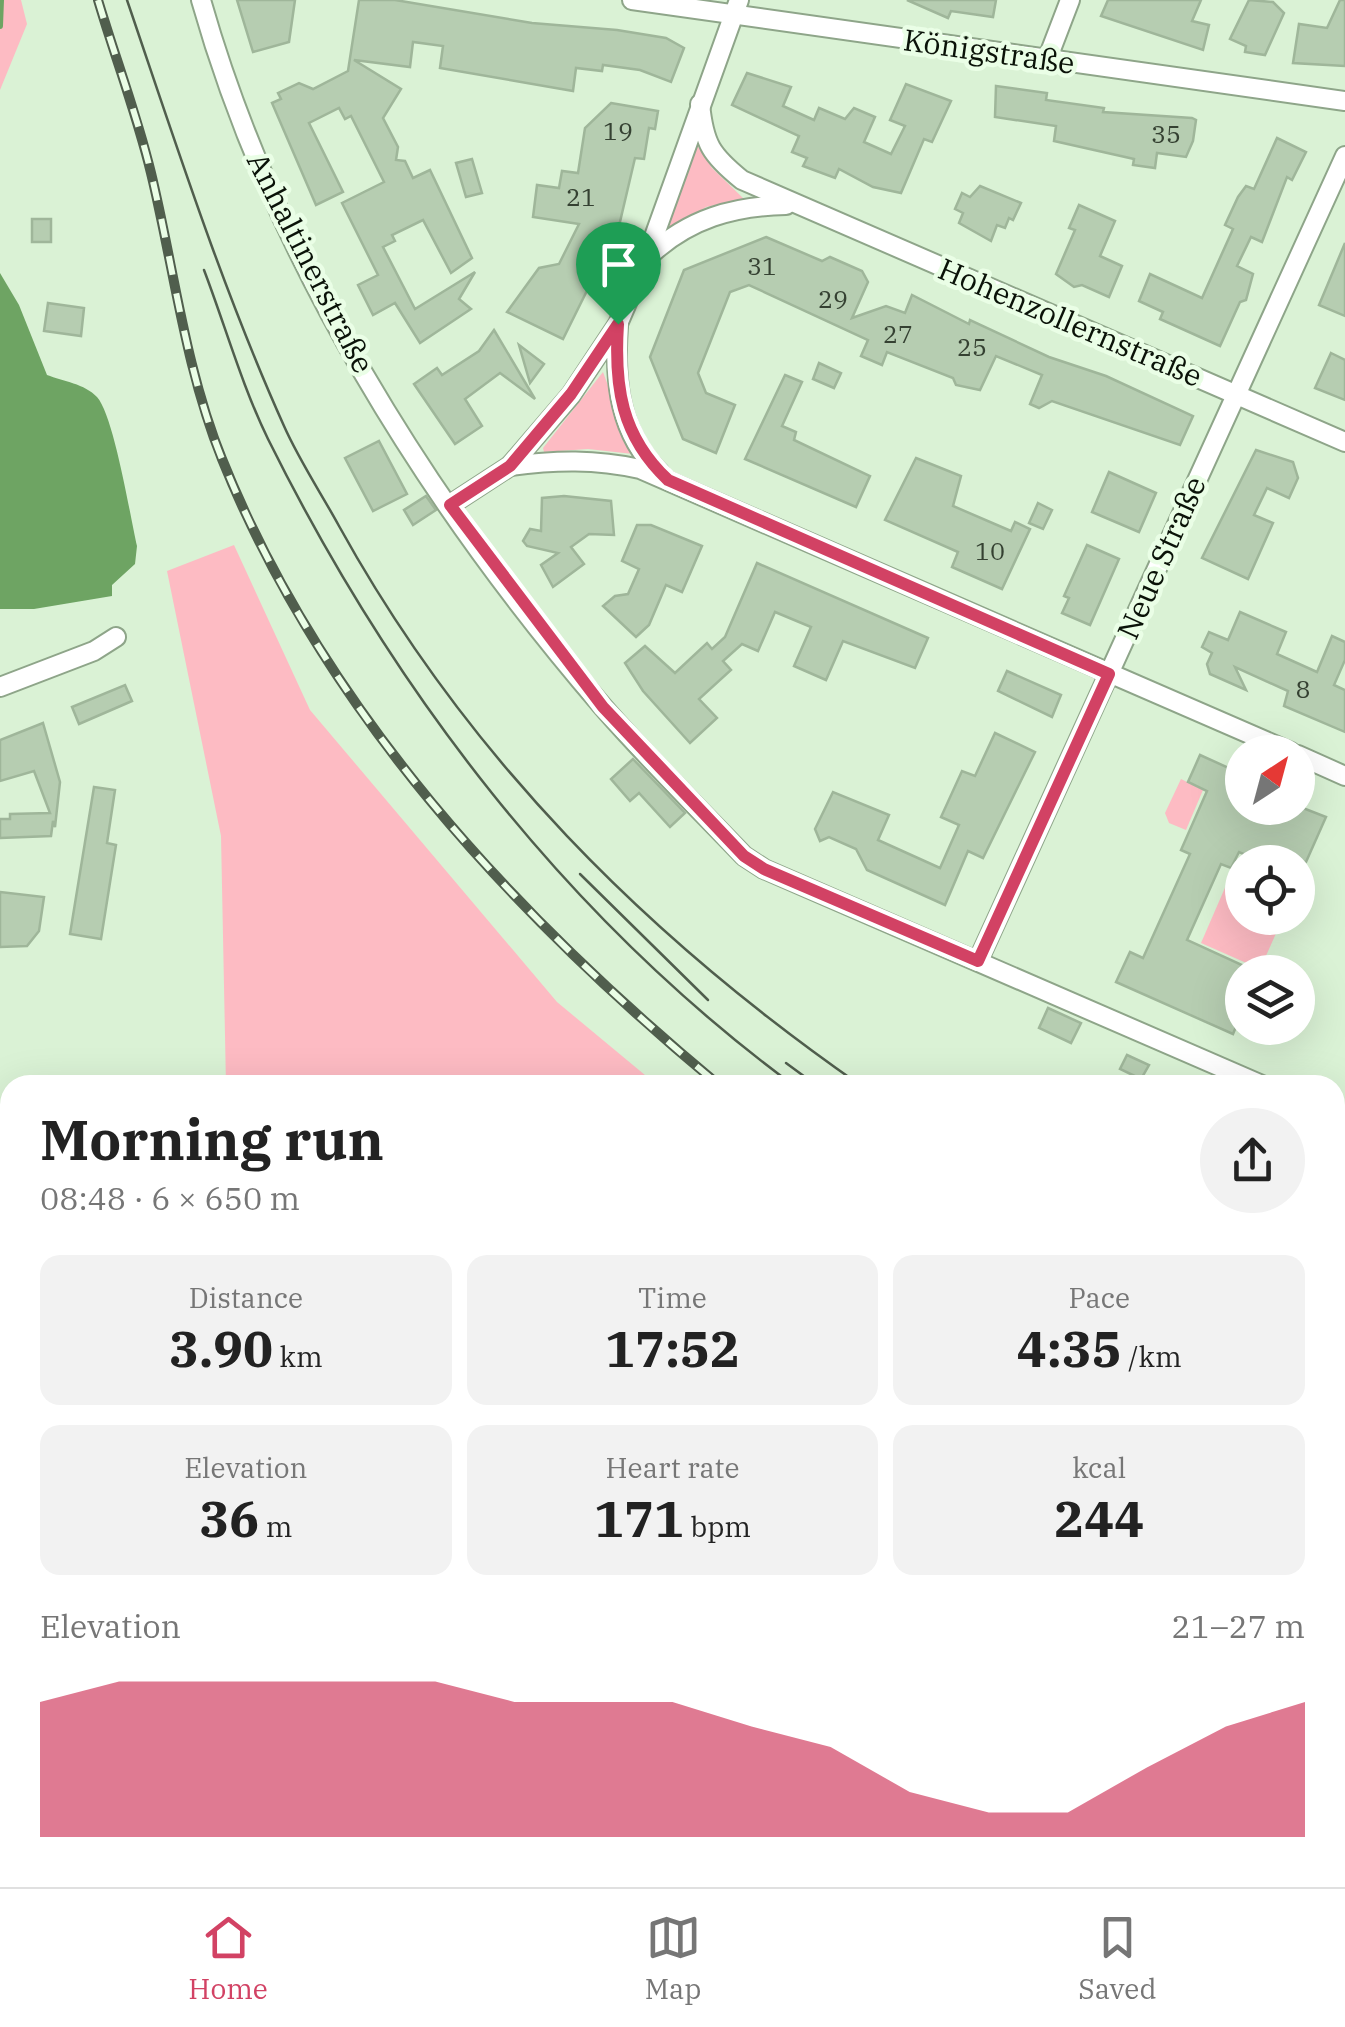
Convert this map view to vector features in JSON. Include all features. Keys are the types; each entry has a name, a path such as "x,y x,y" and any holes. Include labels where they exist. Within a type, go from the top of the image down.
{"street":[{"name":"Anhaltinerstraße","path":"201,0 228,93 339,332 450,505 603,707 744,856 764,869 1239,1075"},
{"name":"Königstraße","path":"632,0 736,7 1047,60 1345,101"},
{"path":"1047,60 1070,0"},
{"path":"450,505 510,466 571,394 618,324 646,259 736,7"},
{"name":"Hohenzollernstraße","path":"700,104 704,138 719,162 742,180 794,206 1345,442"},
{"name":"Neue Straße","path":"978,961 1345,156"},
{"name":"Hohenzollernstraße","path":"646,259 671,236 701,219 764,206 794,206"},
{"path":"618,324 614,373 621,404 646,459 668,480"},
{"path":"510,466 560,459 602,460 668,480 1250,735"},
{"path":"0,688 94,651 116,638"},
{"path":"1315,763 1345,776"}],"shaded area":[{"path":"0,0 21,0 27,24 0,90"},
{"path":"697,145 712,168 744,199 706,207 670,230 667,226"},
{"path":"0,273 19,305 47,375 92,393 109,424 137,546 135,564 112,585 112,596 34,609 0,609"},
{"path":"603,372 633,454 588,449 544,452 543,448"},
{"path":"234,545 310,710 557,1002 645,1075 226,1075 221,836 167,571"},
{"path":"1181,779 1203,790 1186,830 1169,823 1165,813"},
{"path":"1225,888 1225,935 1275,935 1266,955 1228,955 1201,943"}],"building":[{"path":"237,0 295,0 289,42 253,52"},
{"path":"359,0 395,0 532,23 617,30 666,38 684,48 671,82 640,70 603,65 602,71 576,68 573,91 440,68 443,46 413,42 410,67 354,60 401,89 383,118 398,147 396,160 405,161 413,178 430,170 472,258 451,273 423,220 392,235 395,241 383,247 415,309 475,272 459,299 471,309 420,343 395,303 373,315 358,285 378,275 342,203 384,182 351,116 345,119 339,108 309,123 343,192 316,205 272,103 281,99 278,93 299,83 313,89 348,71"},
{"path":"907,0 996,0 993,17 951,11 948,18"},
{"path":"1108,0 1201,0 1192,21 1209,25 1203,50 1101,16"},
{"path":"1249,0 1273,2 1284,13 1265,55 1245,52 1246,46 1230,39"},
{"path":"1340,0 1345,0 1345,66 1293,63 1299,24 1327,28"},
{"path":"747,73 791,87 783,106 814,120 819,108 845,119 854,108 875,117 864,142 891,154 905,126 890,120 906,84 951,101 932,142 924,139 901,193 873,187 839,169 835,178 803,166 807,158 792,152 799,136 732,105"},
{"path":"996,86 1047,93 1046,100 1104,108 1103,112 1192,118 1196,120 1193,141 1186,157 1157,153 1155,168 1133,165 1134,159 1054,141 1056,126 995,117"},
{"path":"611,103 658,111 655,129 649,128 644,159 635,158 619,226 563,339 507,312 539,268 559,264 579,224 533,217 537,185 559,188 562,171 578,173 585,128"},
{"path":"1277,138 1306,152 1292,180 1287,177 1262,242 1251,237 1237,266 1253,274 1246,300 1240,302 1220,346 1160,319 1163,312 1139,301 1150,274 1202,298 1233,229 1225,225 1238,197 1246,186 1254,189"},
{"path":"472,159 482,193 466,197 456,163"},
{"path":"980,186 1021,203 1005,228 997,225 991,241 959,223 963,213 955,209 962,193 970,197"},
{"path":"1079,205 1115,221 1100,256 1122,266 1109,297 1082,285 1074,287 1056,274 1075,230 1069,228"},
{"path":"32,219 51,219 51,242 32,242"},
{"path":"766,237 822,261 830,257 862,271 868,282 852,318 886,306 905,313 912,295 969,324 970,320 1193,416 1180,445 1052,401 1039,408 1030,404 1042,375 996,356 980,390 956,385 953,378 887,352 882,365 861,356 868,340 749,285 730,292 698,373 706,393 735,405 716,453 683,439 650,357 684,270"},
{"path":"1345,243 1345,316 1319,305"},
{"path":"48,303 84,308 81,336 44,331"},
{"path":"494,330 535,399 500,373 465,399 482,426 455,444 414,384 437,368 442,375 479,351"},
{"path":"519,345 544,364 530,383"},
{"path":"1331,353 1345,360 1345,400 1315,388"},
{"path":"819,363 841,373 834,388 813,379"},
{"path":"785,375 802,382 782,426 796,432 794,440 870,476 856,507 745,459"},
{"path":"379,441 407,494 373,511 345,458"},
{"path":"1256,450 1293,462 1298,478 1289,498 1267,488 1254,515 1273,523 1248,579 1202,558"},
{"path":"916,458 961,476 953,506 1011,531 1015,522 1030,529 1002,589 952,567 958,552 885,520"},
{"path":"1109,472 1156,493 1139,532 1092,512"},
{"path":"426,496 436,510 413,525 404,510"},
{"path":"542,498 611,501 614,535 589,534 571,547 584,564 553,587 541,565 558,553 527,546 523,541 530,529 541,531"},
{"path":"1038,503 1052,510 1043,529 1029,523"},
{"path":"637,525 651,525 702,546 682,592 666,585 649,625 636,637 603,606 615,596 628,594 639,569 622,561"},
{"path":"1087,545 1119,559 1090,625 1062,613 1069,598 1064,596"},
{"path":"757,563 928,638 915,668 843,641 826,680 794,666 811,627 775,612 758,651 742,644 723,661 731,670 699,699 717,718 690,743 643,691 625,663 645,646 675,673 707,643 712,649 725,637"},
{"path":"1240,612 1286,632 1277,654 1317,672 1332,636 1345,642 1345,660 1334,685 1345,690 1345,732 1284,706 1288,691 1235,667 1246,690 1210,674 1207,664 1212,653 1202,647 1209,632 1228,640"},
{"path":"1007,671 1061,695 1052,717 998,691"},
{"path":"125,685 132,701 79,724 72,707"},
{"path":"43,723 60,782 55,827 53,821 51,836 0,838 0,819 10,819 10,814 50,813 34,771 0,781 0,740"},
{"path":"995,733 1035,752 983,858 968,851 945,905 867,870 856,849 829,837 820,841 815,829 833,792 889,815 878,840 940,868 959,825 941,817 962,771 975,776"},
{"path":"1200,755 1225,766 1225,825 1315,825 1315,813 1326,817 1314,845 1225,845 1225,866 1221,864 1187,940 1225,957 1225,1030 1116,982 1130,952 1143,958 1190,854 1181,850 1207,791 1188,782"},
{"path":"633,759 685,813 670,827 639,793 630,801 611,779"},
{"path":"94,787 115,790 107,843 116,845 101,939 70,934"},
{"path":"0,892 44,897 39,931 27,946 0,947"},
{"path":"1048,1008 1081,1023 1071,1043 1039,1028"},
{"path":"1127,1055 1149,1065 1143,1075 1120,1069"}],"waterway":[{"path":"0,26 1,0"}],"tram line":[{"path":"127,0 261,374 296,451 389,610 503,765 567,836 706,967 846,1075"},
{"path":"204,270 268,439 371,623 429,710 492,794 633,949 710,1019 780,1075"},
{"path":"580,874 708,1000"},
{"path":"786,1063 802,1075"}],"railway":[{"path":"98,0 145,151 189,354 209,424 264,551 313,639 370,723 431,802 498,878 569,951 707,1075"}],"route":[{"path":"618,324 614,373 630,433 646,459 668,480 1109,674 978,961 764,869 744,856 603,707 558,653 450,505 510,466 571,394 618,324"}]}
